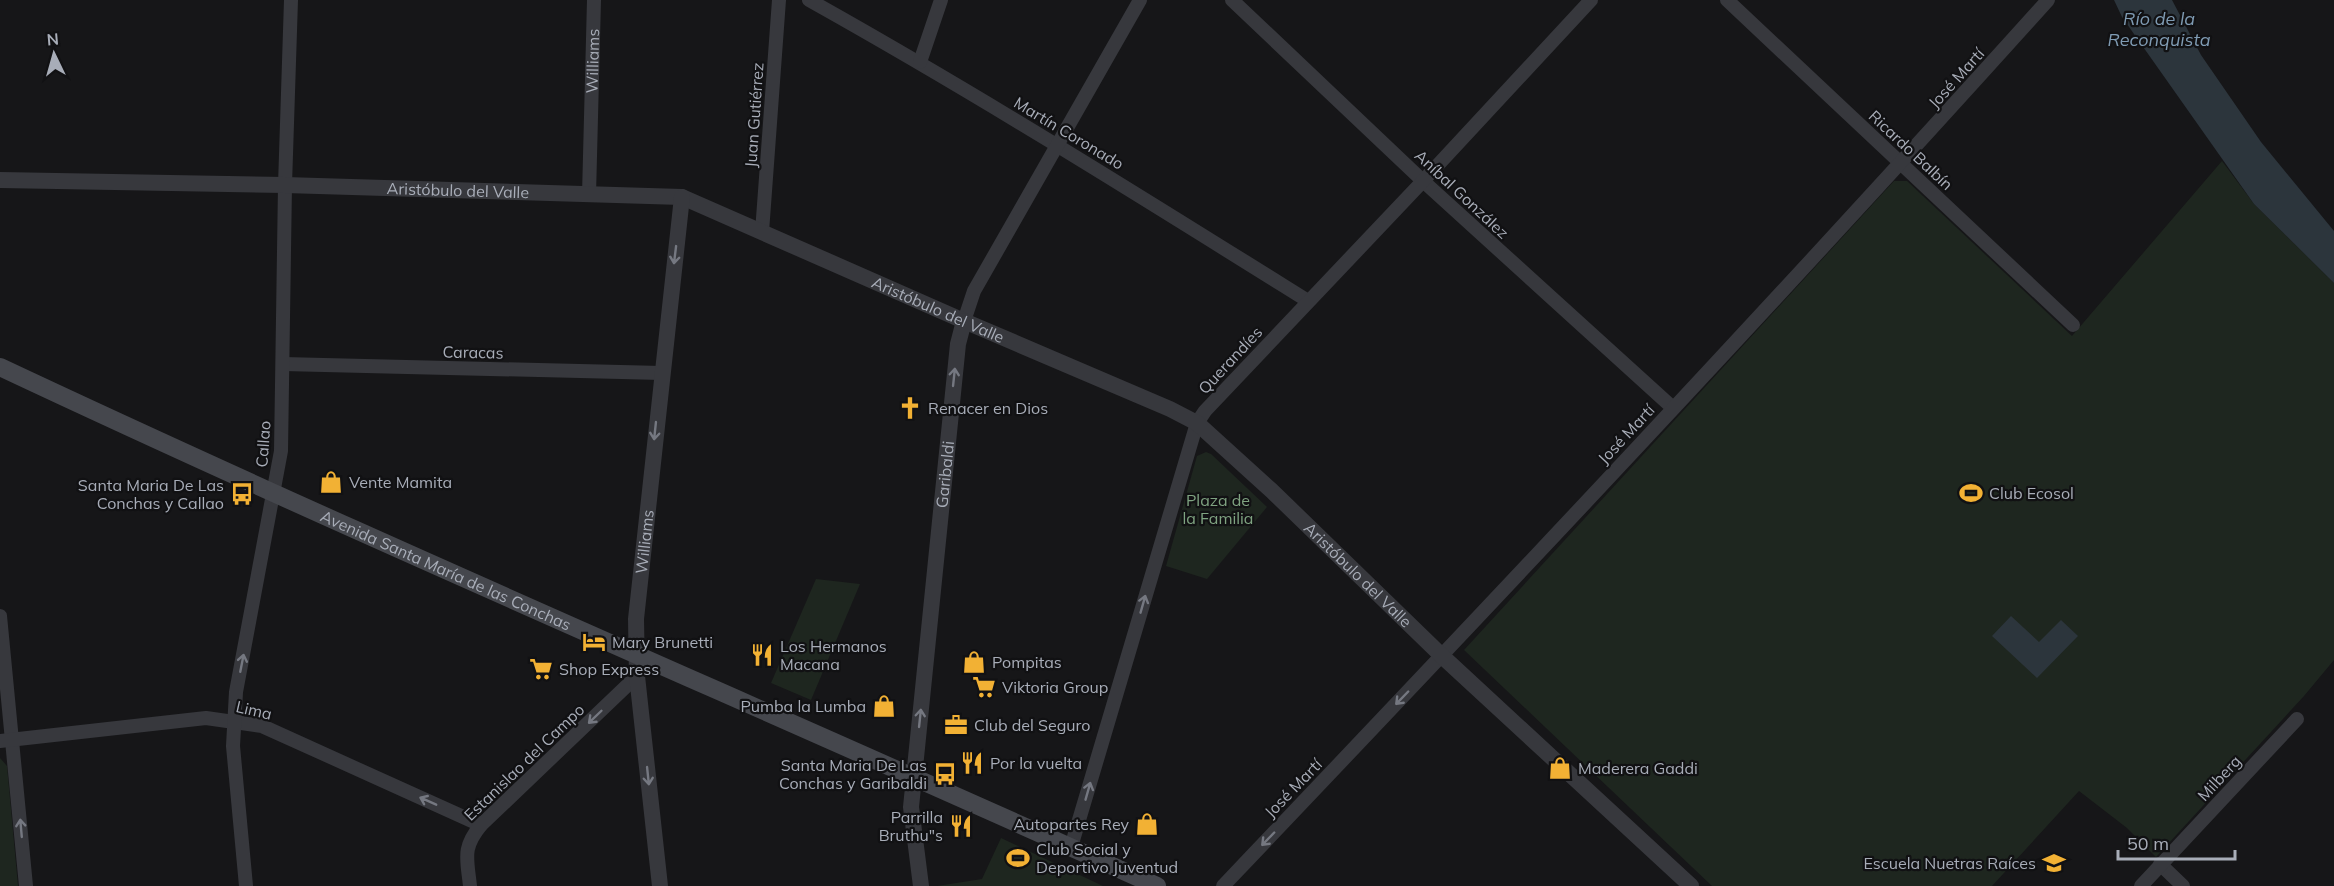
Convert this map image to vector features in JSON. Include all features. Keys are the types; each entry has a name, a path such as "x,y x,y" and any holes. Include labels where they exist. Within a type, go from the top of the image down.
{"main road":[{"name":"Avenida Santa María de las Conchas","path":"0,368 1157,886"}],"street":[{"name":"Callao","path":"246,886 232,746 236,692 281,451 285,185 291,0"},
{"name":"Williams","path":"589,195 594,0"},
{"name":"Juan Gutiérrez","path":"762,232 779,0"},
{"name":"Martín Coronado","path":"809,0 920,62 1057,144 1308,301"},
{"path":"920,62 941,0"},
{"name":"Garibaldi","path":"921,886 911,807 958,344 974,291 1140,0"},
{"name":"Aníbal González","path":"1232,0 1424,181 1673,408"},
{"name":"Querandíes","path":"1071,847 1197,423 1205,411 1424,181 1591,0"},
{"name":"Ricardo Balbín","path":"1727,0 2073,325"},
{"name":"José Martí","path":"1223,886 1442,656 1901,164 2048,0"},
{"name":"Aristóbulo del Valle","path":"0,180 285,185 682,197 1170,409 1197,423 1272,491 1442,656 1686,884"},
{"name":"Williams","path":"660,886 637,676 636,619 682,197"},
{"name":"Caracas","path":"283,364 662,373"},
{"path":"0,616 6,740 26,886"},
{"name":"Estanislao del Campo","path":"470,886 467,854 470,838 637,676"},
{"name":"Lima","path":"6,740 206,718 262,726 481,825"},
{"name":"Milberg","path":"2140,886 2297,718"},
{"path":"2160,864 2183,886"}],"green space":[{"name":"Club Ecosol","path":"2222,161 2254,204 2334,283 2334,660 2304,696 2156,857 2127,828 2079,791 1992,886 1712,886 1464,650 1894,181 1907,181 2072,336"},
{"name":"Plaza de la Familia","path":"1206,452 1211,454 1267,507 1207,579 1166,566 1197,456"},
{"path":"816,579 860,584 811,700 771,683"},
{"path":"0,758 7,766 18,886 0,886"},
{"name":"Club Social y Deportivo Juventud","path":"1001,838 1103,886 937,886 982,879"}],"water":[{"name":"Río de la Reconquista","path":"2114,0 2172,0 2201,55 2261,142 2334,231 2334,283 2254,204 2122,17"},
{"path":"2011,616 2039,642 2061,620 2078,636 2037,678 1992,636"}],"place":[{"name":"Renacer en Dios","path":"910,408"},
{"name":"Vente Mamita","path":"331,482"},
{"name":"Club Ecosol","path":"1971,493"},
{"name":"Santa Maria De Las Conchas y Callao","path":"242,494"},
{"name":"Mary Brunetti","path":"594,642"},
{"name":"Los Hermanos Macana","path":"762,655"},
{"name":"Pompitas","path":"974,662"},
{"name":"Shop Express","path":"541,669"},
{"name":"Viktoria Group","path":"984,687"},
{"name":"Pumba la Lumba","path":"884,706"},
{"name":"Club del Seguro","path":"956,725"},
{"name":"Por la vuelta","path":"972,763"},
{"name":"Maderera Gaddi","path":"1560,768"},
{"name":"Santa Maria De Las Conchas y Garibaldi","path":"945,774"},
{"name":"Autopartes Rey","path":"1147,824"},
{"name":"Parrilla Bruthu\"s","path":"961,826"},
{"name":"Club Social y Deportivo Juventud","path":"1018,858"},
{"name":"Escuela Nuetras Raíces","path":"2054,863"}]}
